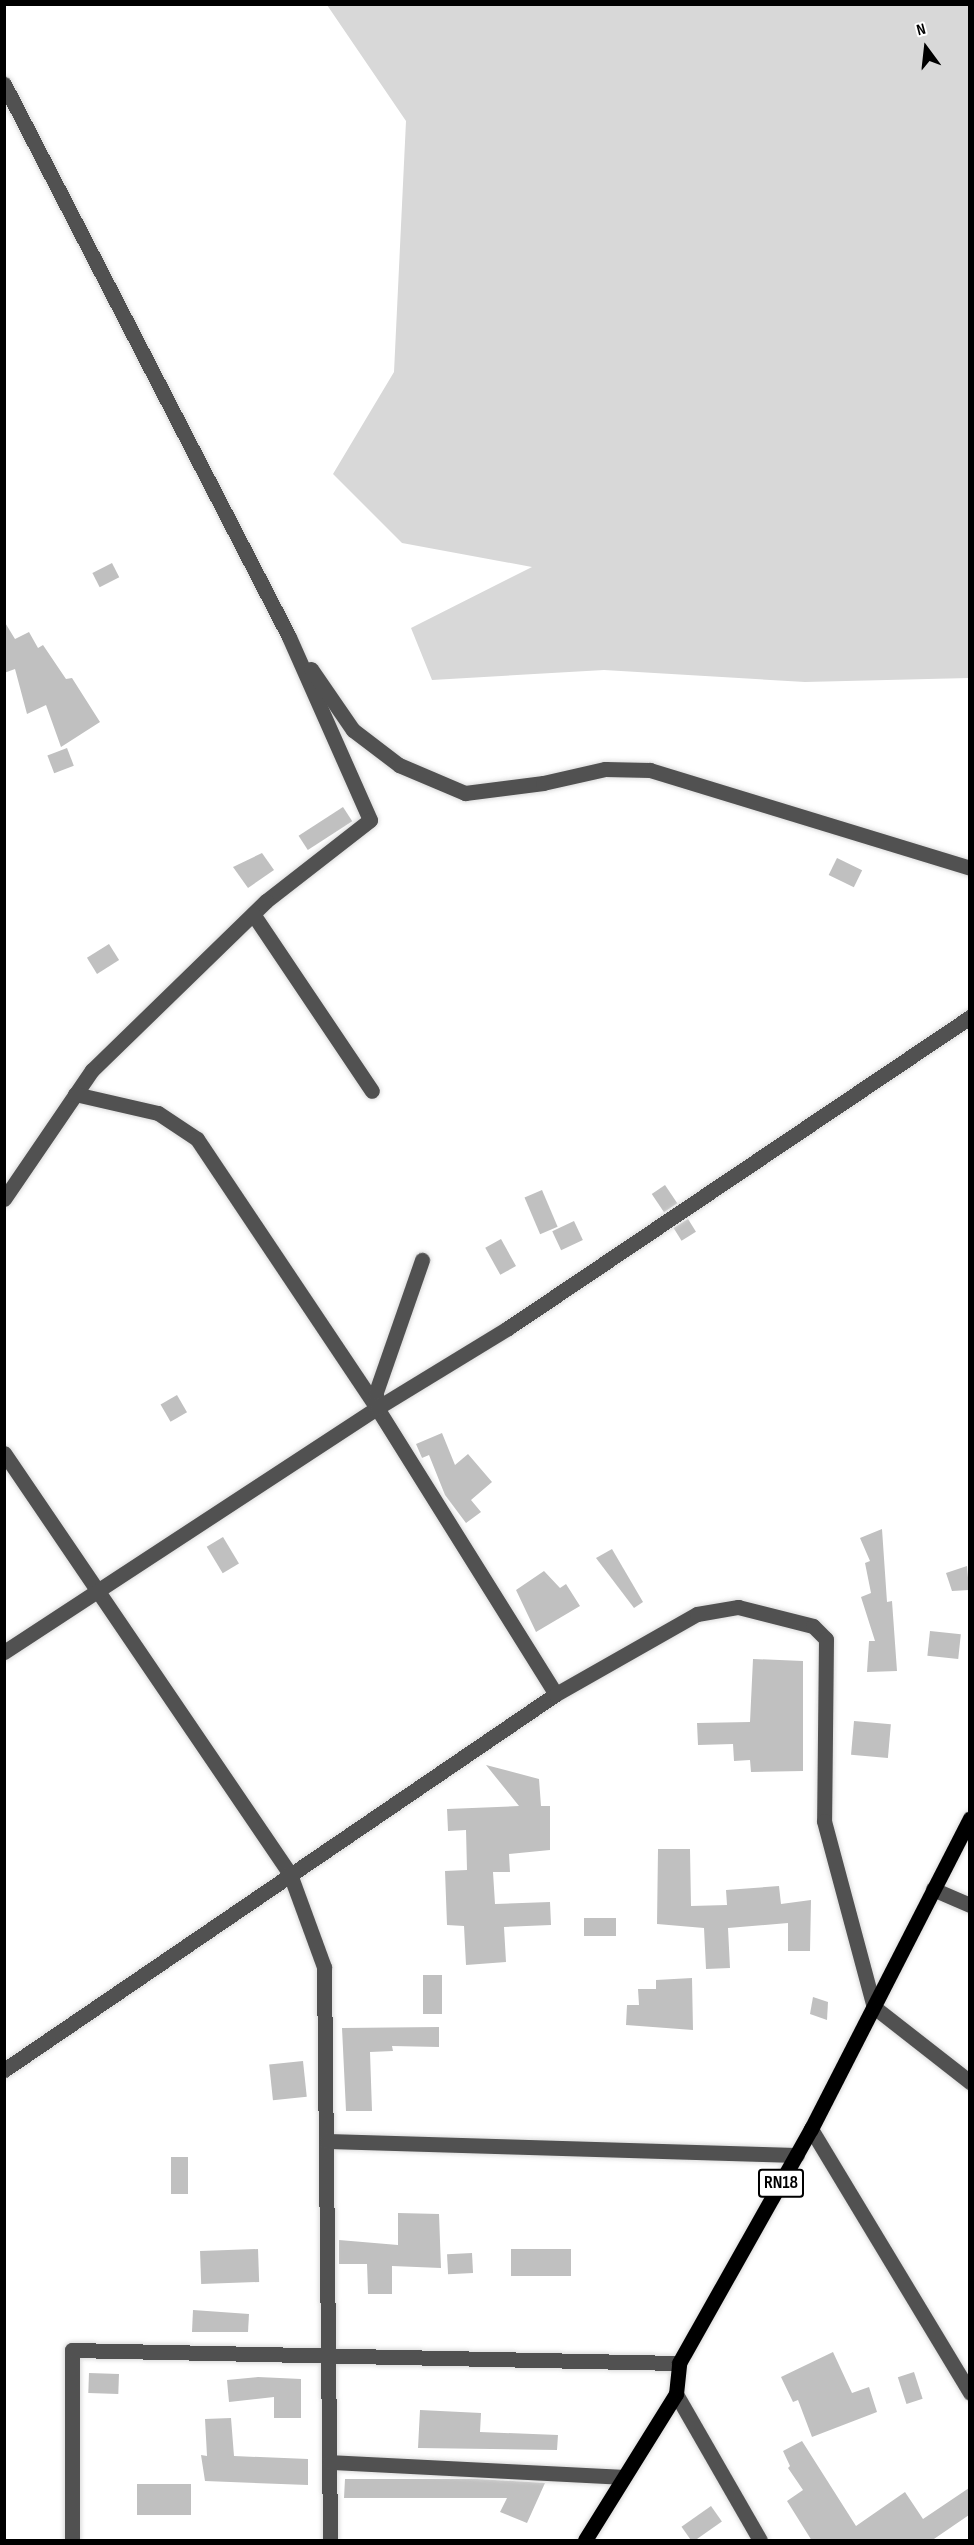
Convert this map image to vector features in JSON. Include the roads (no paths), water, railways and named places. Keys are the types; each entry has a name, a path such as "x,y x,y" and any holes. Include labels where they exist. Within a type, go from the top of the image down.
{"main road":[{"name":"RN18","path":"585,2541 623,2476 676,2394 679,2364 811,2129 969,1818"}],"street":[{"path":"4,84 289,637 370,820 254,914 92,1070 4,1199"},
{"path":"289,637 353,730 399,765 465,793 543,783 605,769 650,770 969,868"},
{"path":"254,914 372,1091"},
{"path":"4,1652 377,1408 508,1329 969,1017"},
{"path":"75,1094 158,1113 197,1139 377,1408 556,1694"},
{"path":"377,1408 376,1392 422,1260"},
{"path":"4,1453 100,1590 290,1874 324,1967 330,2356 330,2541"},
{"path":"4,2070 556,1694 697,1614 738,1607 820,1631 826,1639 824,1821 874,2007 969,2082"},
{"path":"933,1889 969,1905"},
{"path":"811,2129 969,2393"},
{"path":"327,2141 797,2155"},
{"path":"72,2541 72,2350 679,2364"},
{"path":"676,2394 760,2541"},
{"path":"330,2462 623,2476"}]}
